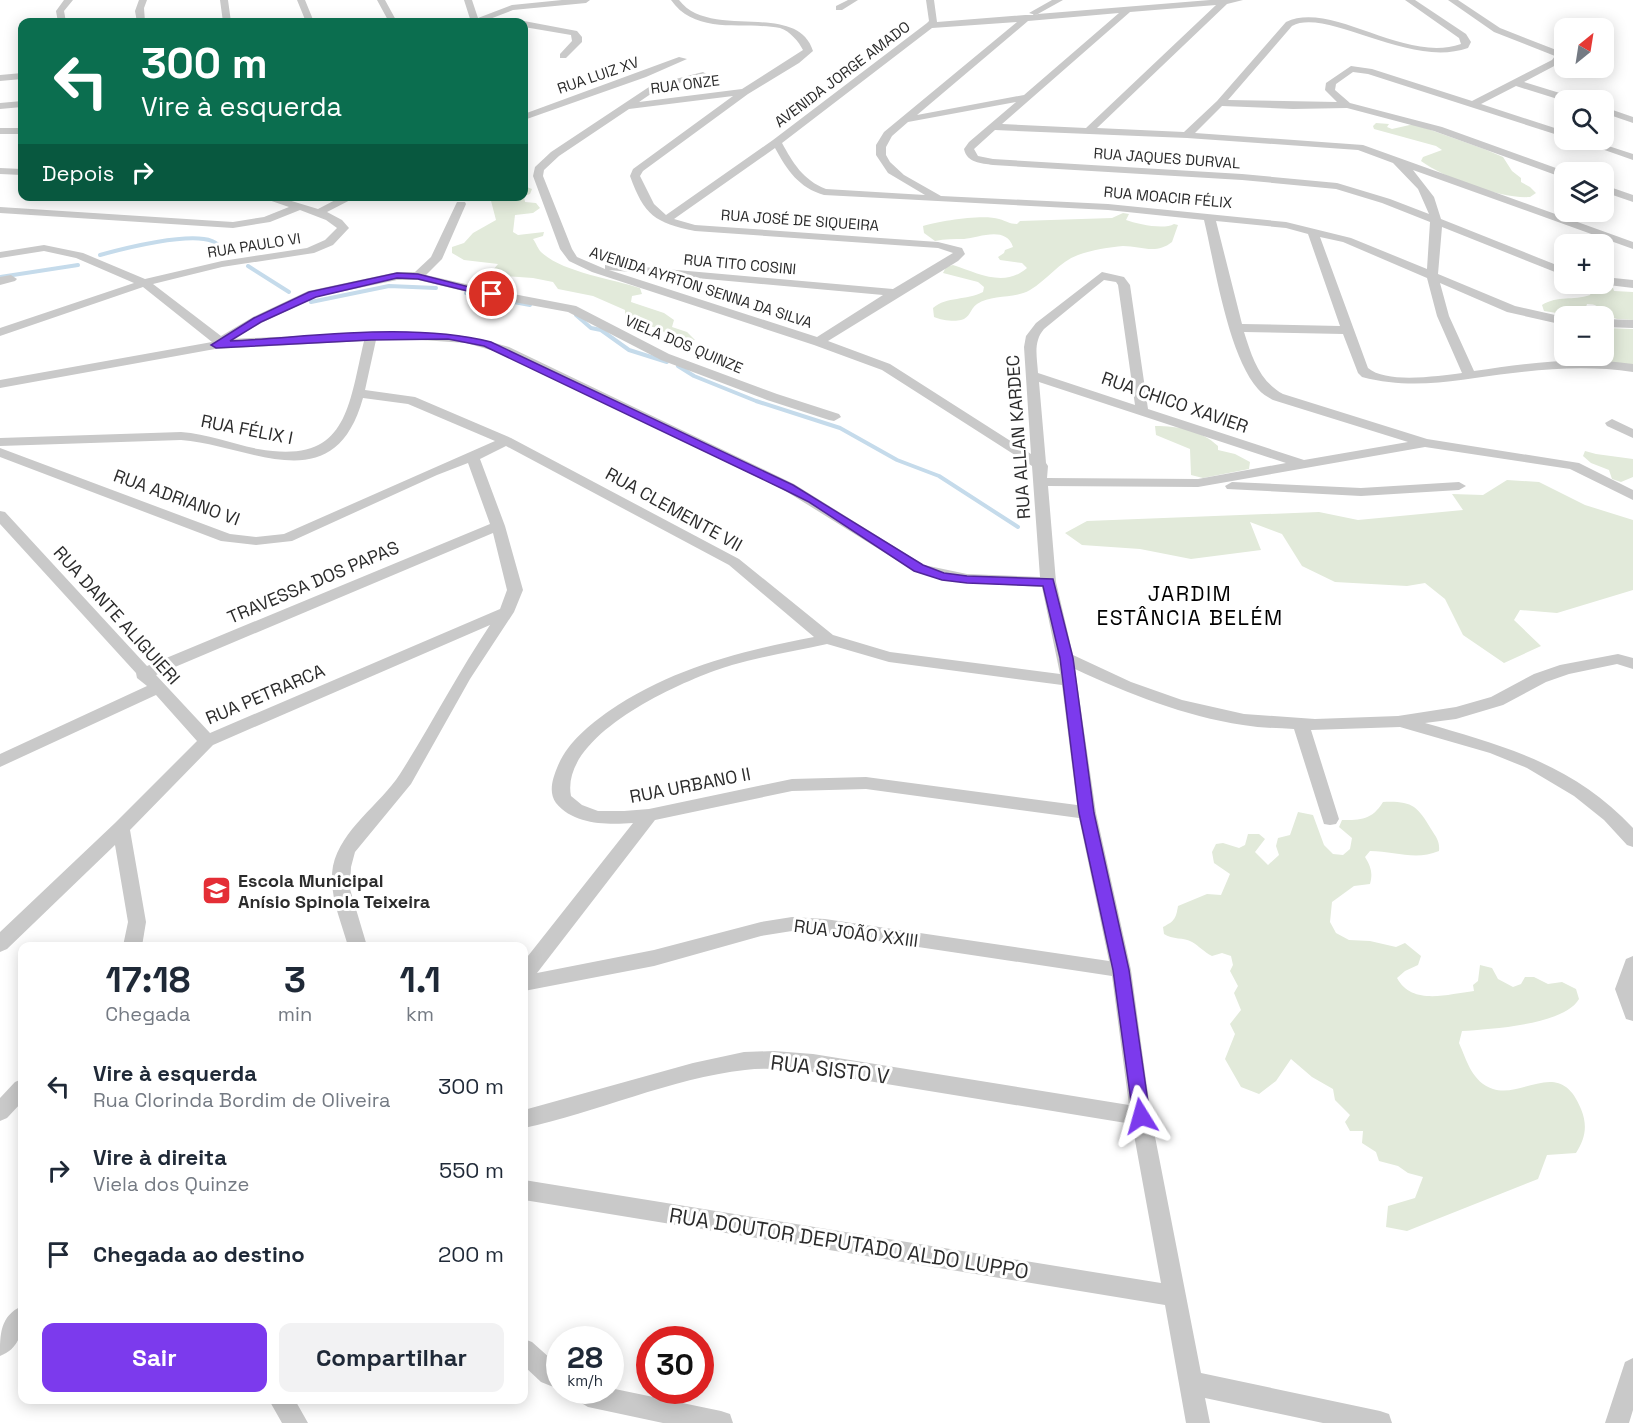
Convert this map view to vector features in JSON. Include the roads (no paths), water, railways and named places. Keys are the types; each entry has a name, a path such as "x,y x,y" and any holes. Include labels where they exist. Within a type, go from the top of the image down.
{"street":[{"path":"61,18 60,10 69,0"},
{"path":"140,18 140,4 143,0"},
{"path":"224,0 226,18"},
{"path":"301,0 308,18"},
{"path":"381,0 391,18"},
{"path":"468,0 474,18"},
{"path":"484,18 499,11 520,7 586,0"},
{"path":"665,220 657,216 647,204 635,176 638,169 745,92 808,51 790,29 784,26 718,23 688,12 681,8 675,0"},
{"path":"839,9 854,0"},
{"path":"930,0 933,21 930,25"},
{"path":"940,198 894,172 883,160 881,148 888,134 1020,20 1052,6 1059,0"},
{"name":"AVENIDA JORGE AMADO","path":"665,220 777,142 930,25 1020,20 1239,0"},
{"path":"1187,135 1220,103 1289,24 1301,19 1324,20 1418,49 1450,52 1465,46 1463,36 1409,0"},
{"path":"1452,0 1497,30 1547,48 1561,56 1554,63 1473,104"},
{"path":"1089,130 1224,2"},
{"name":"RUA JAQUES DURVAL","path":"1129,9 969,149 970,154 975,158 993,162 1242,177 1337,186 1386,201 1554,268"},
{"path":"499,11 508,16"},
{"path":"528,23 573,33 577,37 577,42 563,56"},
{"name":"RUA LUIZ XV","path":"528,116 586,94 625,83 682,59"},
{"path":"1347,105 1333,95 1330,90 1331,83 1346,71 1359,69 1554,131"},
{"name":"AVENIDA AYRTON SENNA DA SILVA","path":"703,75 655,87 628,107 555,153 539,169 538,176 566,249 573,259 583,265 818,342 886,368 1041,466"},
{"path":"0,78 18,76"},
{"path":"625,83 640,82 655,87"},
{"path":"1514,82 1554,94"},
{"name":"RUA ONZE","path":"628,107 745,92"},
{"path":"902,120 1028,97"},
{"path":"1220,103 1293,106 1347,105 1438,129 1554,170"},
{"path":"0,106 18,104"},
{"path":"1614,113 1633,120"},
{"path":"994,127 1187,135 1344,145 1393,158 1633,246"},
{"path":"0,131 18,131"},
{"name":"RUA MOACIR FÉLIX","path":"777,142 792,171 812,188 847,195 1108,207 1312,230 1365,246 1511,309 1554,319"},
{"path":"1610,150 1633,158"},
{"path":"1393,158 1409,171 1433,204 1437,221 1432,276 1436,293 1468,375"},
{"path":"0,171 18,172"},
{"path":"1614,192 1633,199"},
{"name":"RUA PAULO VI","path":"145,283 206,267 308,252 338,237 343,228 335,219 319,212 277,201"},
{"path":"319,212 342,201"},
{"path":"418,276 436,259 461,204"},
{"path":"0,210 233,225 266,220 296,207"},
{"path":"1209,217 1238,328 1254,375 1262,387 1278,397 1425,443 1560,463 1589,472 1633,496"},
{"name":"RUA JOSÉ DE SIQUEIRA","path":"665,220 695,228 938,244 958,250 959,254 954,259 818,342"},
{"path":"1312,230 1362,370 1376,377 1409,381 1545,366 1588,365 1633,368"},
{"path":"0,255 44,248 79,255 145,283 218,343"},
{"name":"RUA TITO COSINI","path":"583,265 895,293"},
{"name":"VIELA DOS QUINZE","path":"218,343 312,294 397,276 418,276 492,294 572,309 665,357 772,397 834,417"},
{"name":"RUA ALLAN KARDEC","path":"1142,410 1124,285 1120,279 1107,276 1093,281 1040,326 1032,336 1030,347 1041,466 1048,582 1066,658 1087,813 1121,970 1141,1116 1198,1423"},
{"path":"0,332 145,283"},
{"path":"1614,283 1633,284"},
{"path":"1614,323 1633,324"},
{"path":"1238,328 1346,330"},
{"path":"0,384 218,343 448,336 496,347 789,487 919,568 942,576 967,580 1048,582"},
{"name":"RUA FÉLIX I","path":"1,451 200,437 255,452 296,457 316,454 330,447 341,437 349,424 371,337"},
{"name":"RUA CHICO XAVIER","path":"1032,375 1306,466"},
{"name":"RUA CLEMENTE VII","path":"357,393 410,400 506,441 734,562 827,639 889,657 1070,681"},
{"path":"1612,423 1633,434"},
{"name":"RUA ADRIANO VI","path":"1,451 226,538 244,542 287,538 506,441"},
{"path":"1198,483 1306,466 1425,443"},
{"path":"357,942 341,889 342,867 347,850 405,780 463,678 506,612 515,590 498,526 473,457"},
{"path":"1042,482 1198,483 1361,492 1459,486"},
{"name":"RUA DANTE ALIGUIERI","path":"0,515 143,674 207,741"},
{"name":"TRAVESSA DOS PAPAS","path":"143,674 498,526"},
{"name":"RUA PETRARCA","path":"0,944 121,828 207,741 506,612"},
{"name":"RUA URBANO II","path":"827,639 727,661 652,691 616,714 584,741 569,760 561,781 563,799 576,810 597,817 650,815 792,785 866,783 1087,813"},
{"path":"1066,658 1125,686 1179,705 1244,720 1301,724 1398,722 1456,713 1497,701 1540,678 1566,669 1628,660"},
{"path":"0,761 157,688"},
{"path":"1398,722 1496,749 1533,764 1580,792 1610,815 1633,840"},
{"path":"1301,724 1330,819"},
{"path":"528,970 650,815"},
{"path":"121,828 137,922 134,942"},
{"name":"RUA JOÃO XXIII","path":"528,982 654,958 761,929 792,924 825,926 1121,970"},
{"path":"1633,964 1625,989 1633,1013"},
{"name":"RUA SISTO V","path":"528,1118 693,1072 744,1061 774,1059 813,1063 1141,1116"},
{"path":"0,1112 18,1092"},
{"name":"RUA DOUTOR DEPUTADO ALDO LUPPO","path":"528,1191 1175,1296"},
{"path":"0,1345 18,1322"},
{"path":"528,1354 546,1371"},
{"path":"1617,1423 1633,1370"},
{"path":"1190,1383 1380,1423"},
{"path":"624,1403 721,1423"},
{"path":"284,1404 296,1423"}],"waterway":[{"path":"100,255 157,242 188,238 212,241 228,252"},
{"path":"0,277 78,265"},
{"path":"248,266 289,292"},
{"path":"311,302 389,286 436,288"},
{"path":"466,293 530,305"},
{"path":"576,315 591,328 601,330 629,350 667,362"},
{"path":"678,366 694,376 756,401 840,428 897,460 939,476 1018,527"}],"place":[{"name":"Escola Municipal Anísio Spinola Teixeira","path":"217,890"}],"district":[{"name":"JARDIM ESTÂNCIA BELÉM","path":"1190,605"}]}
